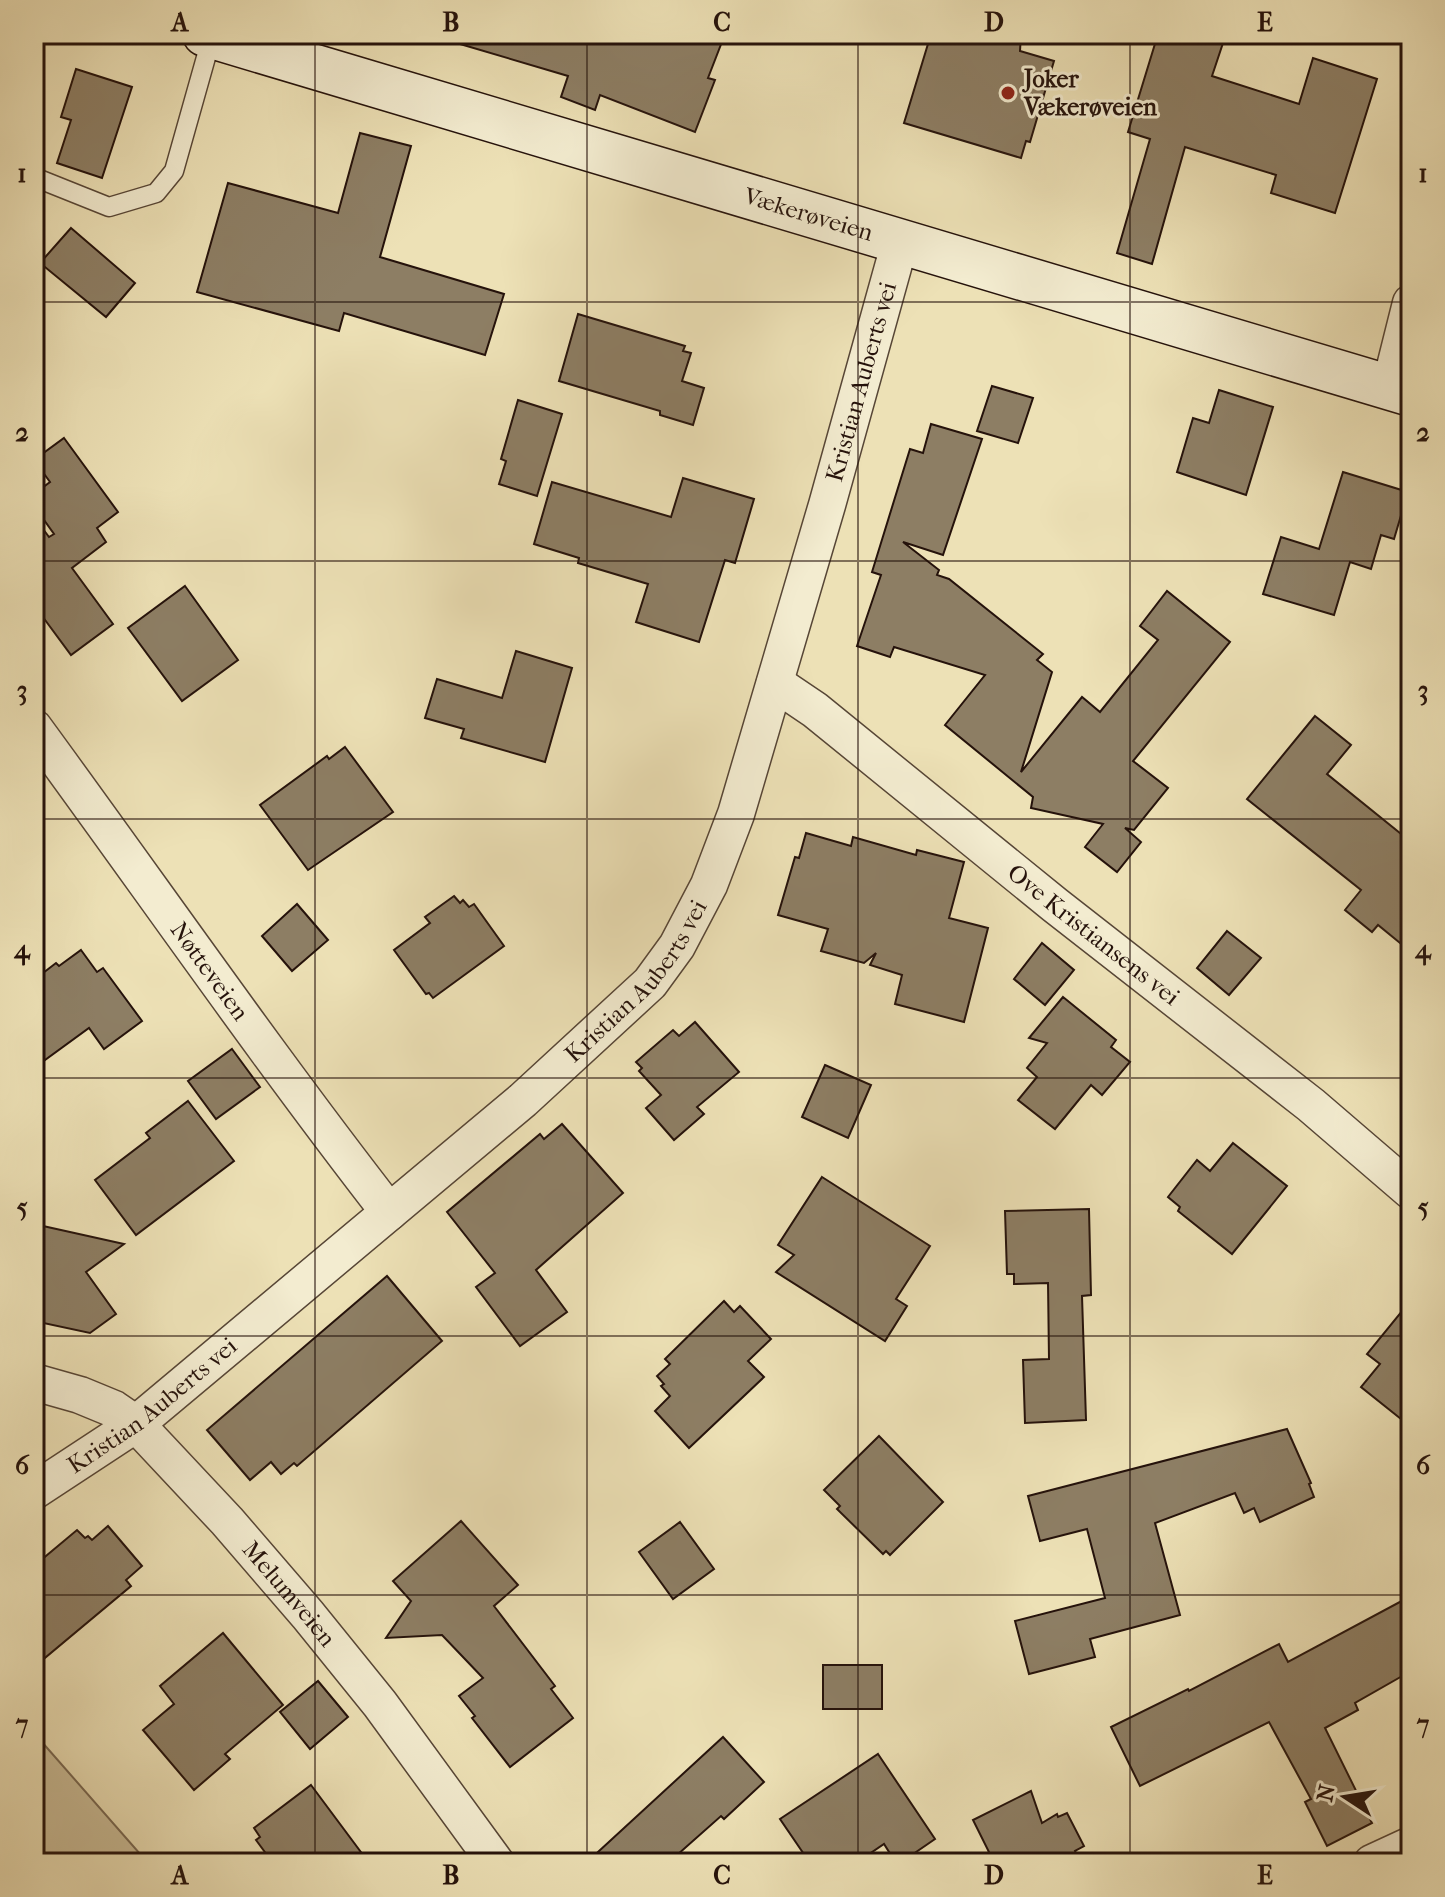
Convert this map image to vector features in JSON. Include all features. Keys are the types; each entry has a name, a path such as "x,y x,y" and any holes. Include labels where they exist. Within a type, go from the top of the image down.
{"main road":[{"name":"Vækerøveien","path":"208,35 1400,390"}],"street":[{"name":"Kristian Auberts vei","path":"34,1491 136,1424 523,1100 650,983 677,946 709,885 736,814 900,242"},
{"path":"1400,390 1411,303"},
{"name":"Ove Kristiansens vei","path":"775,683 815,710 1055,905 1299,1096 1411,1191"},
{"name":"Nøtteveien","path":"34,728 171,914 307,1107 389,1212"},
{"name":"Melumveien","path":"34,1382 80,1395 114,1409 136,1424 227,1521 308,1615 380,1704 496,1863"},
{"path":"1372,1863 1411,1845"}],"lane":[{"path":"34,177 109,207 156,193 174,171 208,35"}],"shaded area":[{"path":"34,1733 148,1863 34,1863"}],"building":[{"path":"461,34 725,34 708,78 715,80 695,132 600,95 595,110 561,97 568,76 460,44"},
{"path":"931,34 1021,34 1020,51 1054,61 1030,142 1026,141 1021,158 904,123"},
{"path":"1158,34 1226,34 1212,76 1299,104 1313,58 1377,79 1335,213 1271,193 1276,175 1185,147 1152,264 1117,253 1150,139 1128,132"},
{"path":"76,69 132,87 102,178 57,163 71,120 61,117"},
{"path":"360,133 411,146 380,257 504,294 485,355 344,313 339,331 197,292 228,183 338,213"},
{"path":"71,228 135,283 106,317 40,263"},
{"path":"578,314 685,346 683,351 691,353 682,381 704,388 693,425 660,415 660,411 559,381"},
{"path":"992,386 1033,398 1018,443 977,431"},
{"path":"1219,390 1273,407 1246,495 1177,472 1193,418 1209,423"},
{"path":"518,400 562,414 537,496 499,484 506,461 501,459"},
{"path":"931,424 982,439 943,555 903,542 939,570 937,575 949,579 1043,654 1037,660 1052,672 1021,772 1082,697 1100,712 1158,640 1140,626 1167,591 1230,642 1133,761 1168,788 1134,830 1125,828 1141,842 1117,872 1085,847 1103,824 1031,808 1033,797 945,725 985,675 894,647 890,657 857,646 881,575 872,572 910,449 923,453"},
{"path":"64,438 118,512 97,528 106,542 72,568 113,624 71,655 34,605 34,517 49,537 54,534 34,506 34,494 50,482 34,460"},
{"path":"1343,472 1408,492 1394,539 1381,535 1371,569 1350,562 1334,615 1263,594 1281,537 1319,549"},
{"path":"683,478 754,499 735,563 725,560 699,642 636,622 648,584 578,563 579,558 534,544 552,482 671,517"},
{"path":"185,586 238,660 182,701 128,628"},
{"path":"516,651 572,668 545,762 461,738 464,729 425,718 437,679 502,698"},
{"path":"1315,716 1351,745 1327,774 1411,842 1411,952 1378,925 1372,932 1345,910 1361,890 1247,799"},
{"path":"345,747 393,812 308,870 260,805 327,756 329,759"},
{"path":"806,833 851,846 853,837 916,855 917,850 964,862 949,918 988,928 964,1022 895,1004 902,975 870,965 876,953 864,963 821,951 828,929 778,915 795,857 799,858"},
{"path":"454,896 469,907 474,904 504,946 433,998 426,994 394,950 430,923 425,917"},
{"path":"297,904 328,940 292,971 262,936"},
{"path":"1227,931 1261,958 1229,995 1197,968"},
{"path":"1042,943 1074,970 1045,1005 1014,979"},
{"path":"81,950 97,972 103,968 142,1021 104,1049 89,1028 34,1068 34,980 56,963 59,966"},
{"path":"1063,997 1116,1040 1111,1047 1130,1062 1102,1095 1091,1085 1055,1129 1018,1100 1037,1077 1027,1068 1047,1043 1029,1038"},
{"path":"695,1022 739,1072 697,1107 704,1114 674,1140 646,1108 661,1095 639,1071 642,1068 636,1062 673,1030 679,1036"},
{"path":"232,1049 260,1087 216,1119 188,1081"},
{"path":"825,1065 871,1085 848,1138 802,1117"},
{"path":"188,1101 234,1161 136,1235 95,1180 150,1138 146,1133"},
{"path":"562,1124 623,1193 536,1270 567,1312 520,1346 476,1287 495,1273 447,1212 540,1134 544,1139"},
{"path":"1233,1143 1287,1186 1232,1254 1178,1211 1180,1207 1168,1197 1197,1160 1210,1171"},
{"path":"822,1177 930,1246 896,1299 907,1306 885,1341 776,1272 794,1255 778,1245"},
{"path":"1089,1209 1091,1295 1082,1296 1086,1420 1025,1423 1023,1360 1049,1359 1048,1283 1014,1284 1014,1274 1007,1274 1005,1211"},
{"path":"34,1224 124,1244 86,1272 116,1314 90,1333 34,1321"},
{"path":"387,1276 442,1341 297,1466 294,1463 281,1474 271,1462 250,1480 207,1430"},
{"path":"1411,1300 1411,1427 1361,1387 1380,1364 1367,1354"},
{"path":"724,1301 734,1312 740,1306 771,1339 748,1361 764,1377 689,1448 655,1411 670,1396 657,1376 670,1364 665,1359"},
{"path":"1287,1429 1314,1497 1260,1522 1254,1508 1244,1513 1235,1493 1155,1523 1180,1615 1090,1639 1095,1657 1029,1674 1015,1621 1105,1598 1087,1529 1040,1541 1028,1496"},
{"path":"879,1436 943,1502 890,1555 886,1551 883,1554 837,1509 840,1506 824,1490"},
{"path":"461,1521 518,1585 494,1606 555,1686 551,1689 573,1718 510,1767 459,1696 483,1678 442,1635 386,1638 411,1601 393,1581"},
{"path":"680,1522 714,1569 673,1599 639,1552"},
{"path":"108,1526 142,1566 126,1580 131,1586 34,1667 34,1566 77,1530 92,1540"},
{"path":"1411,1596 1411,1671 1355,1703 1358,1710 1325,1728 1372,1823 1327,1846 1305,1802 1311,1799 1269,1722 1140,1786 1111,1727 1279,1644 1288,1662"},
{"path":"223,1633 283,1705 225,1754 230,1759 194,1790 143,1730 174,1704 160,1686"},
{"path":"823,1665 882,1665 882,1709 823,1709"},
{"path":"318,1681 348,1717 310,1749 280,1712"},
{"path":"723,1737 764,1782 724,1819 721,1816 668,1863 586,1863"},
{"path":"878,1754 935,1839 900,1863 896,1863 884,1844 856,1863 810,1863 780,1819"},
{"path":"311,1785 369,1863 273,1863 256,1840 260,1837 254,1828"},
{"path":"1031,1791 1042,1823 1057,1814 1058,1817 1067,1813 1084,1846 1075,1851 1081,1863 970,1863 989,1852 973,1820"}],"place":[{"name":"Joker Vækerøveien","path":"1008,93"}]}
